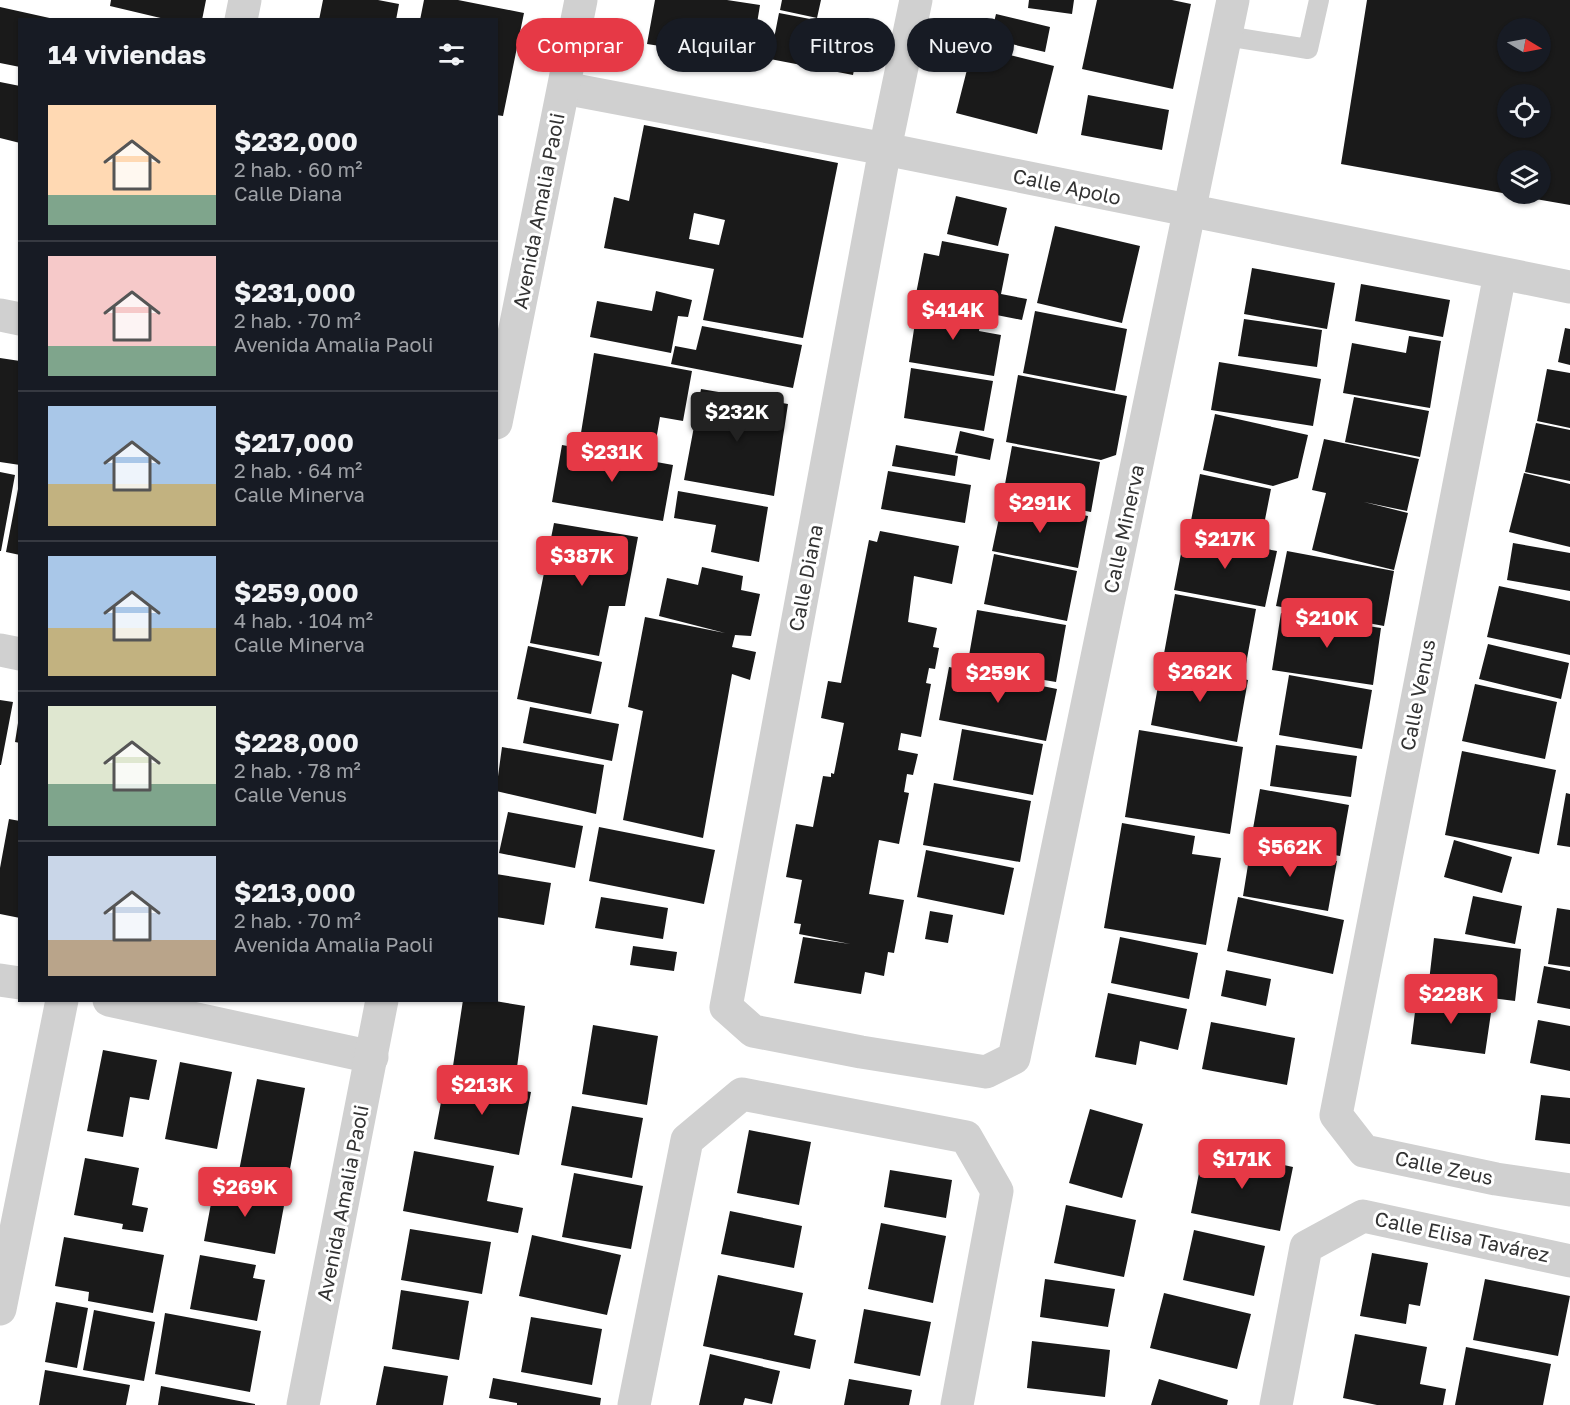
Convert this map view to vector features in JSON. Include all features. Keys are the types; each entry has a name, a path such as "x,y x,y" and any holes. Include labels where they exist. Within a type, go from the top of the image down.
{"street":[{"path":"241,18 245,0"},
{"name":"Avenida Amalia Paoli","path":"498,413 581,0"},
{"path":"885,149 916,0"},
{"name":"Calle Minerva","path":"1014,1058 1233,0"},
{"name":"Calle Apolo","path":"564,88 885,149 1570,287"},
{"name":"Calle Diana","path":"885,149 726,1007 753,1031 861,1052 986,1072 1014,1058"},
{"name":"Calle Venus","path":"1336,1115 1500,274"},
{"path":"0,315 18,319"},
{"path":"0,650 18,654"},
{"path":"0,980 18,983"},
{"path":"0,1309 62,1002"},
{"path":"119,1002 372,1057"},
{"name":"Avenida Amalia Paoli","path":"303,1405 382,1002"},
{"path":"634,1405 687,1140 742,1094 966,1137 997,1191 957,1405"},
{"name":"Calle Zeus","path":"1336,1115 1364,1152 1496,1179 1570,1190"},
{"name":"Calle Elisa Tavárez","path":"1276,1405 1306,1247 1363,1216 1570,1261"}],"lane":[{"path":"1226,36 1308,49 1319,0"}],"building":[{"path":"111,0 206,0 202,18 161,18 110,6"},
{"path":"323,0 378,0 399,4 396,18 319,18"},
{"path":"424,0 458,0 524,13 523,18 516,18 516,52 503,116 498,115 498,18 420,18"},
{"path":"655,0 727,0 760,5 758,18 656,18 656,45 647,44"},
{"path":"782,0 821,0 817,18 780,10"},
{"path":"1029,0 1074,0 1072,14 1028,8"},
{"path":"1097,0 1172,0 1191,4 1173,89 1082,69"},
{"path":"1367,0 1570,0 1570,205 1551,202 1551,150 1497,150 1497,192 1341,164"},
{"path":"0,7 50,18 18,18 18,67 0,63"},
{"path":"779,13 805,18 789,18 789,63 777,60"},
{"path":"996,14 1013,18 995,18"},
{"path":"1014,18 1050,27 1045,52 1014,45"},
{"path":"1014,56 1054,66 1037,134 956,113 966,72 1014,72"},
{"path":"837,72 854,72 853,75"},
{"path":"0,82 18,86 18,142 0,138"},
{"path":"1088,95 1169,110 1162,150 1081,135"},
{"path":"644,125 838,163 803,338 703,320 714,269 604,248 614,197 629,201","holes":["694,213 725,220 719,245 689,239"]},
{"path":"956,196 1007,208 998,246 947,234"},
{"path":"1055,226 1140,246 1122,323 1037,303"},
{"path":"942,241 1009,254 1001,294 1027,299 1022,320 915,299 924,253 939,256"},
{"path":"1252,268 1335,283 1327,329 1244,314"},
{"path":"1361,284 1450,300 1443,337 1355,321"},
{"path":"656,291 692,300 688,317 678,316 671,353 590,337 597,301 652,311"},
{"path":"918,303 982,313 979,331 1001,335 994,376 909,362"},
{"path":"1035,311 1127,329 1115,391 1023,373"},
{"path":"1244,319 1322,330 1317,367 1238,356"},
{"path":"702,326 802,345 793,388 671,364 675,346 696,350"},
{"path":"1565,328 1570,329 1570,365 1558,362"},
{"path":"1409,336 1441,341 1430,408 1343,393 1352,343 1406,353"},
{"path":"594,353 692,371 683,421 660,417 653,458 579,445"},
{"path":"0,358 18,361 18,465 0,462"},
{"path":"1219,362 1321,379 1313,426 1211,410"},
{"path":"911,368 993,381 984,431 904,418"},
{"path":"1547,369 1570,373 1570,428 1537,421"},
{"path":"1018,375 1127,396 1116,455 1101,460 1006,442"},
{"path":"701,389 788,404 774,496 684,480"},
{"path":"1354,397 1429,411 1420,457 1345,442"},
{"path":"1215,414 1308,435 1298,478 1273,486 1203,470"},
{"path":"1536,423 1570,430 1570,481 1525,472"},
{"path":"960,431 994,439 990,460 955,453"},
{"path":"1324,439 1419,459 1407,511 1364,502 1408,513 1394,570 1312,550 1326,493 1312,490"},
{"path":"562,445 673,465 663,521 552,502"},
{"path":"896,445 958,456 955,476 892,466"},
{"path":"1012,446 1100,462 1091,512 1003,495"},
{"path":"888,471 971,485 965,523 881,509"},
{"path":"0,472 15,475 1,551 0,551"},
{"path":"1524,473 1570,484 1570,547 1509,532"},
{"path":"1200,474 1271,489 1260,545 1189,531"},
{"path":"18,489 18,555 6,552"},
{"path":"678,491 768,507 759,562 711,552 716,525 674,518"},
{"path":"1003,499 1088,516 1078,568 992,551"},
{"path":"554,523 638,537 625,606 609,606 599,656 530,643"},
{"path":"880,531 959,546 952,584 914,576 908,622 937,628 933,647 939,648 935,669 929,668 926,683 931,684 921,737 901,733 898,750 918,754 913,775 907,774 904,792 909,793 899,844 879,840 869,894 904,900 894,953 888,952 884,976 865,972 861,994 794,983 803,937 850,944 799,934 801,924 794,923 802,880 786,877 796,824 813,827 823,776 831,777 831,773 834,774 844,723 821,718 828,681 841,683 869,540 877,542"},
{"path":"1185,533 1277,551 1265,607 1174,590"},
{"path":"1513,543 1570,553 1570,591 1507,580"},
{"path":"1287,551 1394,571 1384,626 1276,606"},
{"path":"994,554 1077,571 1067,621 984,604"},
{"path":"702,567 743,576 741,590 760,594 751,636 735,635 732,647 756,652 750,680 732,674 703,838 623,820 643,711 628,707 645,617 725,633 659,616 667,578 698,585"},
{"path":"1499,586 1570,601 1570,655 1487,637"},
{"path":"1175,594 1256,609 1244,675 1163,659"},
{"path":"977,610 1066,625 1056,682 967,667"},
{"path":"1281,613 1381,628 1373,685 1272,670"},
{"path":"1488,644 1569,663 1561,699 1479,679"},
{"path":"528,646 602,662 591,714 517,699"},
{"path":"1162,664 1248,680 1237,742 1151,725"},
{"path":"949,667 1057,689 1046,741 939,720"},
{"path":"1289,675 1372,690 1362,749 1279,735"},
{"path":"1475,684 1557,702 1545,759 1462,741"},
{"path":"0,700 13,702 1,765 0,765"},
{"path":"530,707 619,724 612,761 523,743"},
{"path":"18,723 18,743 15,742"},
{"path":"962,729 1043,744 1033,795 953,780"},
{"path":"1139,730 1243,747 1230,834 1125,817"},
{"path":"1276,745 1357,756 1351,797 1270,786"},
{"path":"502,747 604,765 596,814 498,791"},
{"path":"1462,751 1556,770 1539,854 1445,835"},
{"path":"934,783 1031,801 1020,862 923,845"},
{"path":"1260,789 1349,805 1340,856 1251,840"},
{"path":"1566,793 1570,794 1570,847 1557,845"},
{"path":"508,812 583,826 575,868 499,853"},
{"path":"9,819 18,821 18,918 0,914 0,868"},
{"path":"1122,823 1195,836 1192,854 1221,858 1206,945 1104,928"},
{"path":"599,827 715,850 704,904 589,881"},
{"path":"1454,840 1512,857 1502,893 1444,877"},
{"path":"1251,846 1337,861 1328,911 1243,896"},
{"path":"926,850 1014,868 1004,915 917,897"},
{"path":"498,874 551,883 544,925 498,917"},
{"path":"1473,896 1522,906 1515,944 1465,934"},
{"path":"601,897 668,908 663,939 595,928"},
{"path":"1238,897 1344,920 1333,974 1227,951"},
{"path":"1557,908 1570,910 1570,967 1548,964"},
{"path":"930,911 953,915 948,943 925,939"},
{"path":"1120,937 1198,953 1189,999 1111,983"},
{"path":"1434,938 1521,949 1515,1001 1428,990"},
{"path":"633,946 677,952 674,971 630,965"},
{"path":"1544,966 1570,971 1570,1009 1537,1003"},
{"path":"1226,970 1271,979 1266,1006 1221,996"},
{"path":"1108,993 1187,1009 1178,1050 1140,1041 1136,1065 1095,1057"},
{"path":"1417,996 1492,1006 1485,1054 1411,1044"},
{"path":"463,1002 498,1002 525,1006 516,1075 453,1066"},
{"path":"1538,1020 1570,1026 1570,1071 1530,1063"},
{"path":"1211,1022 1295,1038 1287,1085 1202,1069"},
{"path":"593,1025 658,1036 647,1105 582,1094"},
{"path":"103,1050 157,1060 149,1100 130,1097 123,1137 87,1131"},
{"path":"180,1062 232,1072 217,1149 165,1139"},
{"path":"446,1076 531,1092 519,1155 434,1139"},
{"path":"257,1079 305,1088 287,1185 238,1176"},
{"path":"1541,1095 1570,1098 1570,1144 1535,1140"},
{"path":"572,1106 643,1118 632,1178 561,1165"},
{"path":"1090,1109 1143,1124 1122,1198 1069,1183"},
{"path":"749,1130 811,1142 799,1205 737,1193"},
{"path":"1204,1148 1293,1167 1280,1231 1191,1213"},
{"path":"414,1151 494,1166 487,1201 523,1208 518,1233 403,1211"},
{"path":"85,1158 139,1168 132,1205 148,1208 143,1232 122,1229 123,1224 74,1215"},
{"path":"890,1170 952,1180 946,1218 884,1207"},
{"path":"574,1173 643,1186 631,1249 562,1237"},
{"path":"215,1182 286,1195 275,1254 204,1241"},
{"path":"1066,1205 1136,1220 1124,1277 1054,1263"},
{"path":"730,1211 802,1226 794,1268 721,1254"},
{"path":"881,1223 946,1236 933,1303 868,1289"},
{"path":"410,1229 491,1242 482,1294 401,1280"},
{"path":"1194,1230 1265,1246 1254,1296 1183,1280"},
{"path":"532,1235 621,1255 607,1315 519,1296"},
{"path":"64,1237 164,1255 153,1313 88,1301 89,1292 55,1286"},
{"path":"1372,1253 1428,1263 1420,1306 1409,1304 1406,1324 1360,1316"},
{"path":"200,1255 256,1265 253,1278 265,1280 257,1321 190,1309"},
{"path":"718,1275 803,1293 794,1335 816,1340 810,1369 703,1346"},
{"path":"1045,1279 1115,1289 1108,1327 1040,1317"},
{"path":"1485,1279 1570,1296 1558,1356 1473,1340"},
{"path":"401,1290 469,1301 459,1360 392,1349"},
{"path":"1164,1293 1251,1314 1237,1369 1150,1348"},
{"path":"56,1302 88,1308 77,1368 45,1362"},
{"path":"864,1309 931,1322 920,1376 854,1363"},
{"path":"94,1310 155,1322 144,1381 83,1370"},
{"path":"165,1313 261,1331 250,1392 155,1374"},
{"path":"531,1317 602,1329 592,1385 521,1372"},
{"path":"1355,1334 1427,1347 1420,1384 1446,1389 1443,1405 1377,1405 1343,1398"},
{"path":"1032,1341 1110,1350 1105,1397 1027,1388"},
{"path":"1466,1347 1551,1364 1543,1405 1455,1405"},
{"path":"710,1354 780,1371 772,1404 745,1398 743,1405 699,1405"},
{"path":"384,1366 448,1376 443,1405 376,1405"},
{"path":"45,1370 130,1385 126,1405 39,1405"},
{"path":"493,1378 601,1398 600,1405 517,1405 517,1403 489,1398"},
{"path":"849,1379 912,1390 909,1405 844,1405"},
{"path":"1159,1379 1228,1400 1227,1405 1151,1405"},
{"path":"161,1386 255,1404 255,1405 158,1405"}]}
